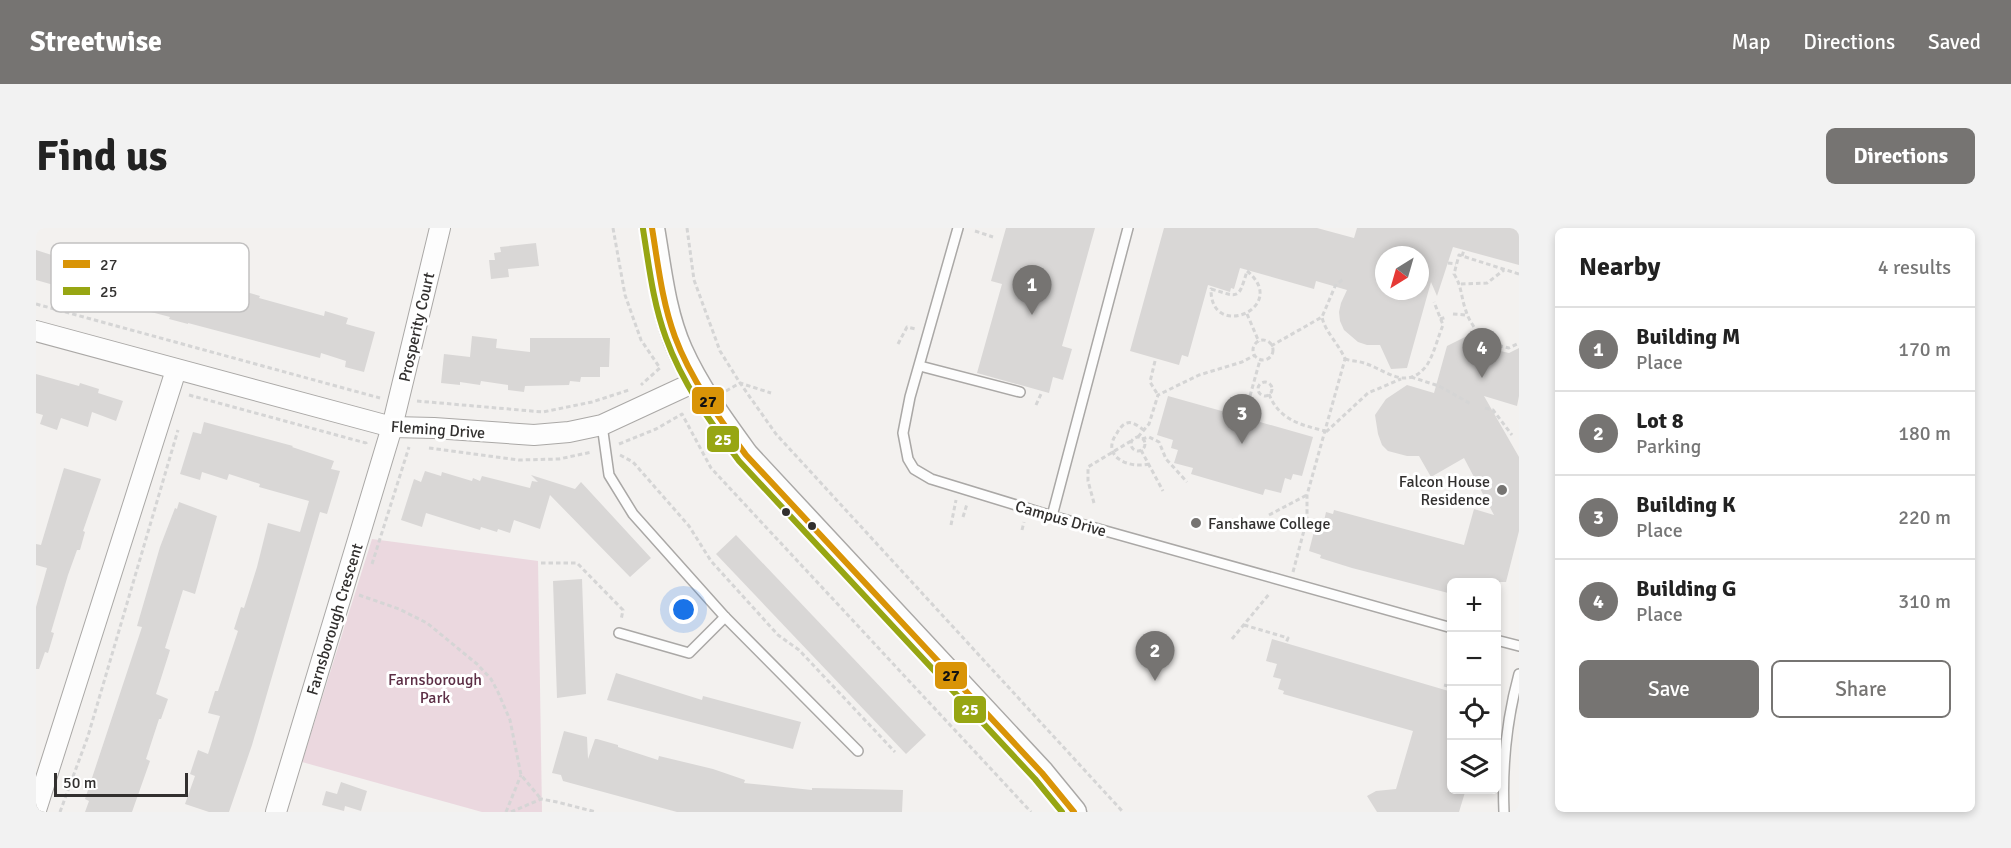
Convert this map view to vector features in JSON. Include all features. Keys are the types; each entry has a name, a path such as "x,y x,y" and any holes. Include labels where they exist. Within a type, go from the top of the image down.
{"street":[{"name":"Prosperity Court","path":"392,427 440,228"},
{"path":"652,228 666,306 680,349 707,401 746,455 1042,773 1074,812"},
{"name":"Fleming Drive","path":"36,331 392,427 534,435 569,432 602,424 697,381"},
{"path":"36,810 176,370"},
{"name":"Farnsborough Crescent","path":"276,812 392,427"}],"lane":[{"name":"Campus Drive","path":"958,228 910,397 903,433 905,451 914,469 931,479 1052,516 1447,627"},
{"path":"1052,516 1128,228"},
{"path":"920,366 1020,392"},
{"path":"602,424 609,476 633,514 725,617 858,751"},
{"path":"619,633 689,653 725,617"},
{"path":"1501,641 1519,646"},
{"path":"1504,812 1503,784 1512,702 1519,674"}],"path":[{"path":"613,228 625,295 640,340 660,368 639,387"},
{"path":"687,228 694,280 720,351 776,434 1124,812"},
{"path":"975,231 993,237"},
{"path":"1462,256 1464,250"},
{"path":"1519,274 1459,255 1454,274 1461,284 1461,296 1466,315 1484,342 1509,348 1519,343"},
{"path":"1448,263 1456,264"},
{"path":"1461,284 1487,283 1504,270"},
{"path":"1247,271 1257,282 1259,290 1256,304 1247,314 1238,317 1223,314 1213,303 1211,289 1232,296 1237,295 1247,271"},
{"path":"1293,572 1307,519 1307,495 1345,359 1335,339 1324,326 1322,317 1336,284 1344,279"},
{"path":"1325,432 1368,393 1412,377 1428,363 1443,325 1434,302"},
{"path":"36,304 51,308"},
{"path":"65,312 381,398"},
{"path":"1247,314 1259,342"},
{"path":"1453,314 1466,315"},
{"path":"1271,346 1322,317"},
{"path":"1440,319 1447,317"},
{"path":"1266,341 1271,346 1272,353 1270,358 1260,360 1255,355 1254,348 1259,342 1266,341"},
{"path":"1140,438 1149,424 1158,395 1199,375 1242,362 1255,355"},
{"path":"1345,359 1365,363 1402,379"},
{"path":"1250,396 1260,360"},
{"path":"1155,361 1150,381 1158,395"},
{"path":"1412,377 1439,386 1471,404"},
{"path":"1269,394 1259,393 1259,384 1267,382 1271,384 1269,394 1280,414 1325,432"},
{"path":"413,400 543,412 591,402 630,390"},
{"path":"186,404 189,394 366,443 363,454"},
{"path":"1036,405 1041,394"},
{"path":"1485,408 1493,410 1512,435"},
{"path":"426,448 519,460 559,459 604,449 656,429 682,414 711,468 1031,812"},
{"path":"1144,430 1134,423 1127,423 1121,427 1111,443 1114,452 1123,463 1138,466 1149,464"},
{"path":"60,812 88,736 180,426"},
{"path":"1094,503 1088,481 1088,467 1140,438 1149,437 1159,442 1166,459 1187,483"},
{"path":"1140,438 1144,442 1141,450"},
{"path":"1131,441 1133,448 1141,450"},
{"path":"369,574 409,446 414,446"},
{"path":"604,449 633,462 688,526 711,561 763,619 778,635 799,650 895,752"},
{"path":"1141,450 1163,491"},
{"path":"1436,477 1457,487 1473,480"},
{"path":"1269,515 1307,495"},
{"path":"951,525 956,499"},
{"path":"963,516 967,503"},
{"path":"1022,530 1024,520"},
{"path":"541,563 577,563 582,567 623,610 619,633"},
{"path":"1232,639 1270,593"},
{"path":"355,594 399,609 427,623 477,664 495,686 510,720 521,775 541,800"},
{"path":"1244,625 1288,638 1286,643"},
{"path":"1444,685 1448,686"},
{"path":"506,812 521,775"},
{"path":"511,812 541,800 596,812"}],"green space":[{"name":"Farnsborough Park","path":"372,539 538,561 542,812 482,812 302,762"}],"building":[{"path":"1006,228 1095,228 1062,346 1072,349 1063,380 1053,377 1049,393 977,373 1002,284 991,281"},
{"path":"1164,228 1317,228 1354,238 1357,228 1519,228 1519,265 1453,247 1437,296 1431,282 1429,289 1429,246 1375,246 1375,300 1426,300 1407,368 1391,369 1380,345 1358,342 1344,330 1339,312 1347,290 1316,281 1314,289 1240,268 1234,289 1231,288 1230,292 1208,285 1188,357 1182,355 1179,365 1130,351"},
{"path":"536,243 539,266 508,269 509,277 491,279 489,260 495,260 494,253 501,252 500,247"},
{"path":"36,250 51,255 51,284 36,280"},
{"path":"249,293 260,296 259,298 324,316 325,311 348,318 346,324 375,332 364,372 345,367 346,361 321,353 320,358 169,319 170,317 151,312 249,312"},
{"path":"472,336 497,339 496,348 530,352 530,338 610,338 609,367 600,367 600,377 581,377 580,382 570,381 569,385 525,386 524,392 508,390 508,385 481,381 480,385 460,382 460,385 441,383 444,354 470,357"},
{"name":"Falcon House Residence","path":"1465,337 1467,341 1473,337 1479,346 1509,353 1519,348 1517,406 1484,396 1519,457 1519,531 1506,582 1501,582 1501,578 1447,578 1447,593 1320,558 1321,555 1309,551 1317,520 1324,521 1326,512 1333,514 1334,510 1464,545 1474,509 1494,515 1464,458 1431,477 1419,456 1407,456 1388,451 1382,445 1378,434 1375,415 1386,399 1407,385 1434,393 1447,346"},
{"path":"36,374 79,386 80,383 99,389 98,393 123,401 116,421 92,412 88,427 61,418 57,430 40,424 43,415 36,413"},
{"path":"1168,396 1236,415 1241,397 1258,402 1253,420 1313,437 1302,476 1293,474 1291,480 1285,478 1281,493 1265,489 1263,495 1191,474 1193,468 1174,463 1178,450 1171,448 1173,440 1157,435"},
{"path":"204,422 293,446 334,461 331,469 340,471 327,514 320,512 252,745 229,812 209,812 185,804 195,776 190,774 198,750 208,754 220,716 208,713 215,691 218,691 238,631 234,629 241,607 244,608 268,523 300,532 309,501 259,487 260,484 229,474 227,480 202,472 200,480 180,474 193,432 201,434"},
{"path":"64,468 101,479 83,531 85,532 80,550 77,550 68,575 51,632 54,633 48,653 45,652 39,669 36,669 36,607 47,568 36,565 36,544 41,545"},
{"path":"425,471 441,476 442,472 472,481 473,478 480,481 482,476 530,488 532,481 538,482 531,475 575,489 581,482 651,558 630,577 550,495 540,529 514,520 510,533 481,527 480,530 426,513 422,527 401,520 414,479 421,482"},
{"path":"179,502 217,516 195,594 183,590 165,648 170,650 156,694 168,699 146,759 150,761 132,812 85,812 89,801 85,799 142,627 137,626 160,547"},
{"path":"736,535 926,735 906,754 716,554"},
{"path":"582,579 586,694 557,698 553,581"},
{"path":"1272,639 1447,691 1447,794 1464,794 1459,812 1377,812 1367,796 1376,791 1396,789 1413,731 1283,694 1284,691 1278,689 1281,679 1273,677 1277,664 1266,661"},
{"path":"616,673 702,700 703,696 801,722 793,749 607,700"},
{"path":"564,731 587,737 588,759 595,739 597,739 658,760 659,756 713,769 745,780 744,783 812,790 812,788 903,790 902,812 677,812 563,781 561,775 552,773"},
{"path":"341,782 367,791 361,811 345,806 344,811 322,805 326,791 337,794"}],"transit line":[{"name":"27","path":"652,228 664,297 675,337 697,383 746,455 1042,773 1074,812"},
{"name":"25","path":"643,229 649,271 666,338 689,387 728,447 1035,779 1062,812"}],"place":[{"name":"Building M","path":"1032,315"},
{"name":"Building G","path":"1482,378"},
{"name":"Building K","path":"1242,444"},
{"name":"Falcon House Residence","path":"1502,490"},
{"name":"Fanshawe College","path":"1196,523"},
{"name":"Lot 8","path":"1155,681"}]}
